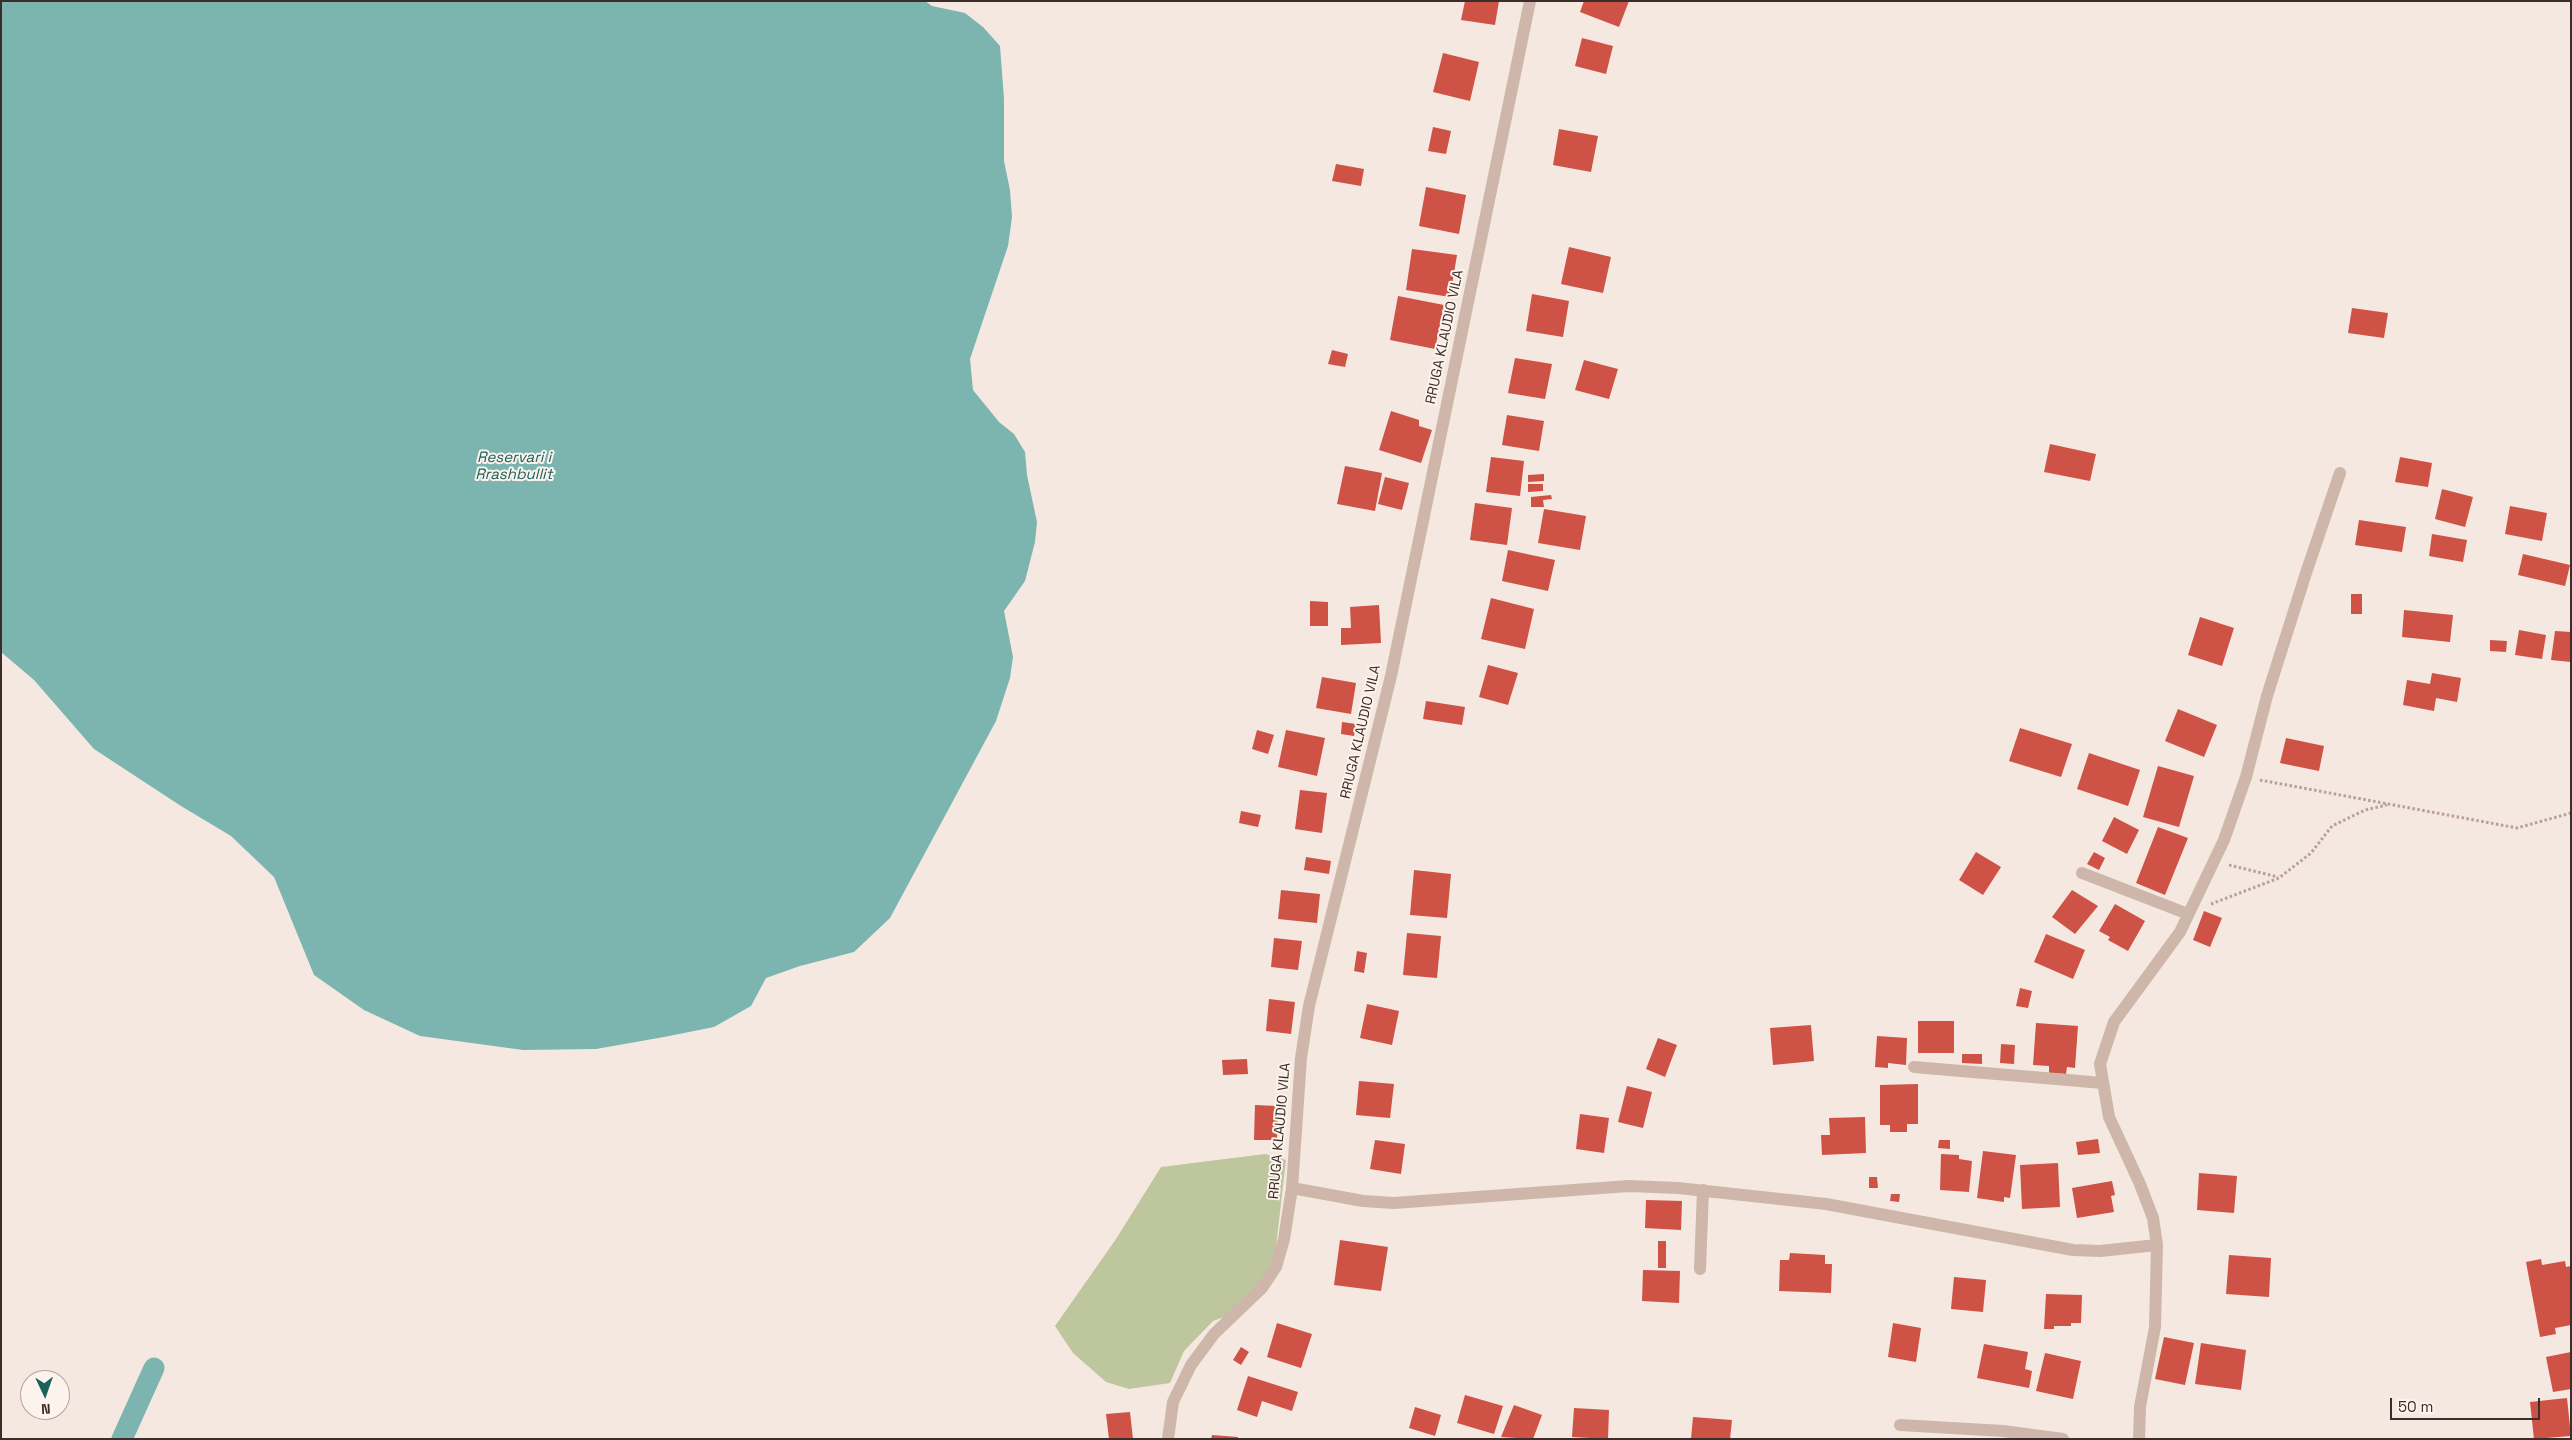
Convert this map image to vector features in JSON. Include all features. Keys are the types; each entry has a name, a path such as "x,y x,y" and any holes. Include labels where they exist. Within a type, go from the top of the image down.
{"street":[{"name":"RRUGA KLAUDIO VILA","path":"1168,1439 1173,1402 1191,1365 1214,1334 1262,1288 1276,1267 1284,1239 1292,1188 1301,1058 1309,1006 1391,676 1530,1"},
{"path":"2139,1439 2140,1407 2154,1327 2156,1245 2153,1218 2144,1193 2109,1117 2100,1064 2114,1022 2180,932 2224,840 2246,777 2267,696 2340,473"},
{"path":"2082,873 2190,911"},
{"path":"1914,1067 2103,1083"},
{"path":"1292,1188 1363,1202 1394,1203 1628,1186 1703,1190 1826,1204 2073,1250 2100,1250 2156,1245"},
{"path":"1700,1269 1703,1190"},
{"path":"1900,1425 2003,1431 2063,1439"}],"path":[{"path":"2246,777 2517,828 2571,813"},
{"path":"2190,911 2279,878 2310,853 2332,826 2364,810 2390,804"},
{"path":"2213,862 2279,878"}],"green space":[{"path":"1265,1154 1286,1160 1273,1273 1232,1314 1213,1321 1184,1351 1170,1383 1129,1389 1106,1382 1073,1353 1055,1326 1116,1239 1161,1167"}],"water":[{"name":"Reservari i Rrashbullit","path":"1,1 925,1 932,6 965,13 983,27 1000,46 1004,99 1004,161 1010,190 1012,217 1008,246 970,359 973,390 999,422 1014,434 1025,452 1027,475 1037,522 1035,542 1025,581 1004,611 1013,657 1010,678 996,721 890,918 854,952 800,966 766,978 751,1006 714,1027 664,1037 596,1049 523,1050 420,1036 364,1010 314,975 274,877 231,836 94,749 34,680 1,652"}],"building":[{"path":"1465,1 1499,1 1495,25 1461,20"},
{"path":"1584,1 1629,1 1619,27 1580,12"},
{"path":"1582,38 1613,46 1606,74 1575,66"},
{"path":"1443,53 1479,62 1470,101 1433,92"},
{"path":"1433,127 1451,131 1446,154 1428,151"},
{"path":"1559,129 1598,136 1591,172 1553,165"},
{"path":"1336,164 1364,169 1361,186 1332,181"},
{"path":"1426,187 1466,195 1459,234 1419,226"},
{"path":"1569,247 1611,257 1603,293 1561,284"},
{"path":"1412,249 1457,255 1450,297 1406,290"},
{"path":"1532,294 1569,301 1563,337 1526,331"},
{"path":"1398,296 1444,305 1435,349 1390,340"},
{"path":"2352,308 2388,313 2384,338 2348,333"},
{"path":"1332,350 1348,354 1345,367 1328,364"},
{"path":"1515,358 1552,364 1545,399 1508,393"},
{"path":"1584,360 1618,369 1609,399 1575,390"},
{"path":"1391,411 1419,420 1419,426 1432,430 1421,463 1379,450"},
{"path":"1507,415 1544,421 1539,451 1502,445"},
{"path":"2050,444 2096,454 2090,481 2044,472"},
{"path":"1491,457 1524,461 1520,496 1486,492"},
{"path":"2400,457 2432,463 2428,487 2395,482"},
{"path":"1345,466 1382,473 1375,511 1337,504"},
{"path":"1544,474 1544,481 1528,482 1528,475"},
{"path":"1385,477 1409,483 1402,510 1378,504"},
{"path":"1528,484 1543,484 1543,491 1528,492"},
{"path":"2442,489 2473,497 2465,527 2435,519"},
{"path":"1551,495 1552,499 1543,500 1544,507 1531,507 1531,497"},
{"path":"1475,503 1512,508 1507,545 1470,540"},
{"path":"2510,506 2547,513 2542,541 2505,534"},
{"path":"1544,509 1586,516 1580,550 1538,543"},
{"path":"2359,520 2406,527 2402,552 2355,545"},
{"path":"2432,534 2467,540 2463,562 2429,556"},
{"path":"1508,550 1555,560 1548,591 1502,581"},
{"path":"2523,554 2570,565 2565,586 2518,575"},
{"path":"2351,594 2362,594 2362,614 2351,614"},
{"path":"1491,598 1534,609 1525,649 1481,639"},
{"path":"1310,601 1328,602 1328,626 1310,626"},
{"path":"1379,605 1381,643 1341,645 1341,628 1351,628 1350,607"},
{"path":"2404,610 2453,615 2450,642 2402,637"},
{"path":"2200,617 2234,628 2222,666 2188,655"},
{"path":"2519,630 2546,635 2542,659 2515,655"},
{"path":"2555,631 2571,632 2571,662 2551,660"},
{"path":"2490,640 2507,641 2506,652 2490,651"},
{"path":"1488,665 1518,673 1508,705 1479,697"},
{"path":"2432,673 2461,678 2457,702 2436,698 2434,711 2403,705 2407,680 2430,684"},
{"path":"1322,677 1356,683 1351,714 1316,708"},
{"path":"1426,701 1465,707 1462,725 1423,719"},
{"path":"2178,709 2217,725 2204,757 2165,741"},
{"path":"1342,722 1356,724 1354,736 1341,734"},
{"path":"2020,728 2072,744 2061,777 2009,761"},
{"path":"1257,730 1274,735 1268,754 1252,749"},
{"path":"1286,730 1325,738 1317,776 1278,767"},
{"path":"2286,738 2324,746 2319,771 2280,763"},
{"path":"2089,753 2140,770 2128,806 2077,789"},
{"path":"2158,766 2194,776 2179,827 2143,817"},
{"path":"1300,790 1327,793 1322,833 1295,829"},
{"path":"1241,811 1261,815 1258,827 1239,823"},
{"path":"2114,817 2139,830 2127,854 2102,841"},
{"path":"2158,827 2188,838 2165,895 2136,883"},
{"path":"1976,852 2001,867 1983,895 1959,880"},
{"path":"2094,852 2105,858 2099,870 2087,864"},
{"path":"1306,857 1331,861 1329,874 1304,870"},
{"path":"1414,870 1451,874 1447,918 1410,915"},
{"path":"1281,890 1320,894 1317,923 1278,919"},
{"path":"2072,890 2098,906 2075,934 2052,917"},
{"path":"2115,904 2145,921 2128,951 2108,940 2110,937 2099,931"},
{"path":"2204,911 2222,918 2210,947 2193,940"},
{"path":"1407,933 1441,936 1437,978 1403,975"},
{"path":"2046,934 2085,950 2073,979 2034,962"},
{"path":"1274,938 1302,941 1298,970 1271,967"},
{"path":"1357,951 1367,953 1364,973 1354,971"},
{"path":"2020,988 2032,991 2028,1008 2016,1006"},
{"path":"1269,999 1295,1002 1291,1034 1266,1031"},
{"path":"1367,1004 1399,1011 1392,1045 1360,1038"},
{"path":"1918,1021 1954,1021 1954,1053 1918,1053"},
{"path":"2036,1023 2078,1026 2075,1068 2067,1067 2066,1074 2049,1073 2049,1066 2033,1065"},
{"path":"1811,1025 1814,1061 1773,1065 1770,1028"},
{"path":"1877,1036 1907,1038 1906,1065 1888,1063 1888,1068 1875,1067"},
{"path":"1658,1038 1677,1045 1665,1077 1646,1069"},
{"path":"2001,1044 2015,1045 2014,1064 2000,1063"},
{"path":"1962,1054 1982,1054 1982,1064 1962,1063"},
{"path":"1247,1059 1248,1074 1223,1075 1222,1060"},
{"path":"1359,1081 1394,1084 1390,1118 1356,1115"},
{"path":"1918,1084 1918,1124 1907,1124 1907,1132 1890,1132 1890,1125 1880,1125 1880,1085"},
{"path":"1627,1086 1652,1092 1643,1128 1618,1122"},
{"path":"1255,1105 1278,1106 1277,1140 1254,1140"},
{"path":"1580,1114 1609,1118 1604,1153 1576,1149"},
{"path":"1865,1117 1866,1153 1822,1155 1821,1135 1830,1135 1829,1118"},
{"path":"2098,1139 2100,1153 2078,1155 2076,1142"},
{"path":"1375,1140 1405,1144 1401,1174 1370,1169"},
{"path":"1939,1140 1950,1140 1950,1149 1938,1148"},
{"path":"1983,1151 2016,1155 2010,1198 2004,1197 2004,1202 1977,1198"},
{"path":"1941,1154 1959,1155 1959,1159 1972,1161 1969,1192 1940,1190"},
{"path":"2058,1163 2060,1207 2022,1209 2020,1165"},
{"path":"2199,1173 2237,1176 2234,1213 2197,1210"},
{"path":"1869,1177 1877,1177 1878,1188 1869,1188"},
{"path":"2112,1181 2115,1195 2111,1196 2114,1212 2077,1218 2072,1188"},
{"path":"1891,1194 1900,1194 1899,1202 1890,1201"},
{"path":"1646,1200 1682,1201 1681,1230 1645,1228"},
{"path":"1340,1240 1388,1247 1381,1291 1334,1285"},
{"path":"1658,1241 1666,1241 1666,1268 1658,1268"},
{"path":"1790,1253 1825,1255 1825,1264 1832,1264 1831,1293 1779,1291 1780,1260 1789,1260"},
{"path":"2229,1255 2271,1258 2269,1297 2226,1294"},
{"path":"2541,1259 2542,1265 2565,1261 2566,1267 2571,1266 2571,1325 2555,1328 2556,1334 2540,1337 2526,1262"},
{"path":"1643,1270 1680,1271 1679,1303 1642,1301"},
{"path":"1954,1277 1986,1280 1983,1312 1951,1309"},
{"path":"2046,1294 2082,1295 2081,1323 2071,1323 2071,1326 2054,1326 2054,1329 2044,1329"},
{"path":"1277,1323 1312,1334 1301,1368 1267,1357"},
{"path":"1893,1323 1921,1328 1916,1362 1888,1357"},
{"path":"2164,1337 2194,1343 2185,1385 2155,1379"},
{"path":"2201,1343 2246,1350 2241,1390 2195,1384"},
{"path":"1984,1344 2028,1352 2025,1369 2032,1371 2029,1388 1977,1378"},
{"path":"1241,1347 1249,1352 1241,1365 1233,1360"},
{"path":"2571,1352 2571,1389 2553,1392 2546,1357"},
{"path":"2045,1353 2081,1361 2073,1399 2036,1391"},
{"path":"1248,1376 1298,1392 1292,1411 1262,1401 1257,1417 1237,1410"},
{"path":"1465,1395 1503,1406 1494,1434 1457,1423"},
{"path":"2567,1398 2571,1436 2534,1439 2530,1402"},
{"path":"1514,1405 1542,1415 1533,1439 1501,1437"},
{"path":"1415,1407 1441,1415 1435,1436 1409,1428"},
{"path":"1574,1408 1609,1410 1608,1439 1572,1437"},
{"path":"1130,1412 1133,1439 1109,1439 1106,1414"},
{"path":"1693,1417 1732,1420 1730,1439 1691,1439"},
{"path":"1212,1435 1238,1437 1238,1439 1211,1439"}],"waterway":[{"path":"122,1439 154,1368"}]}
